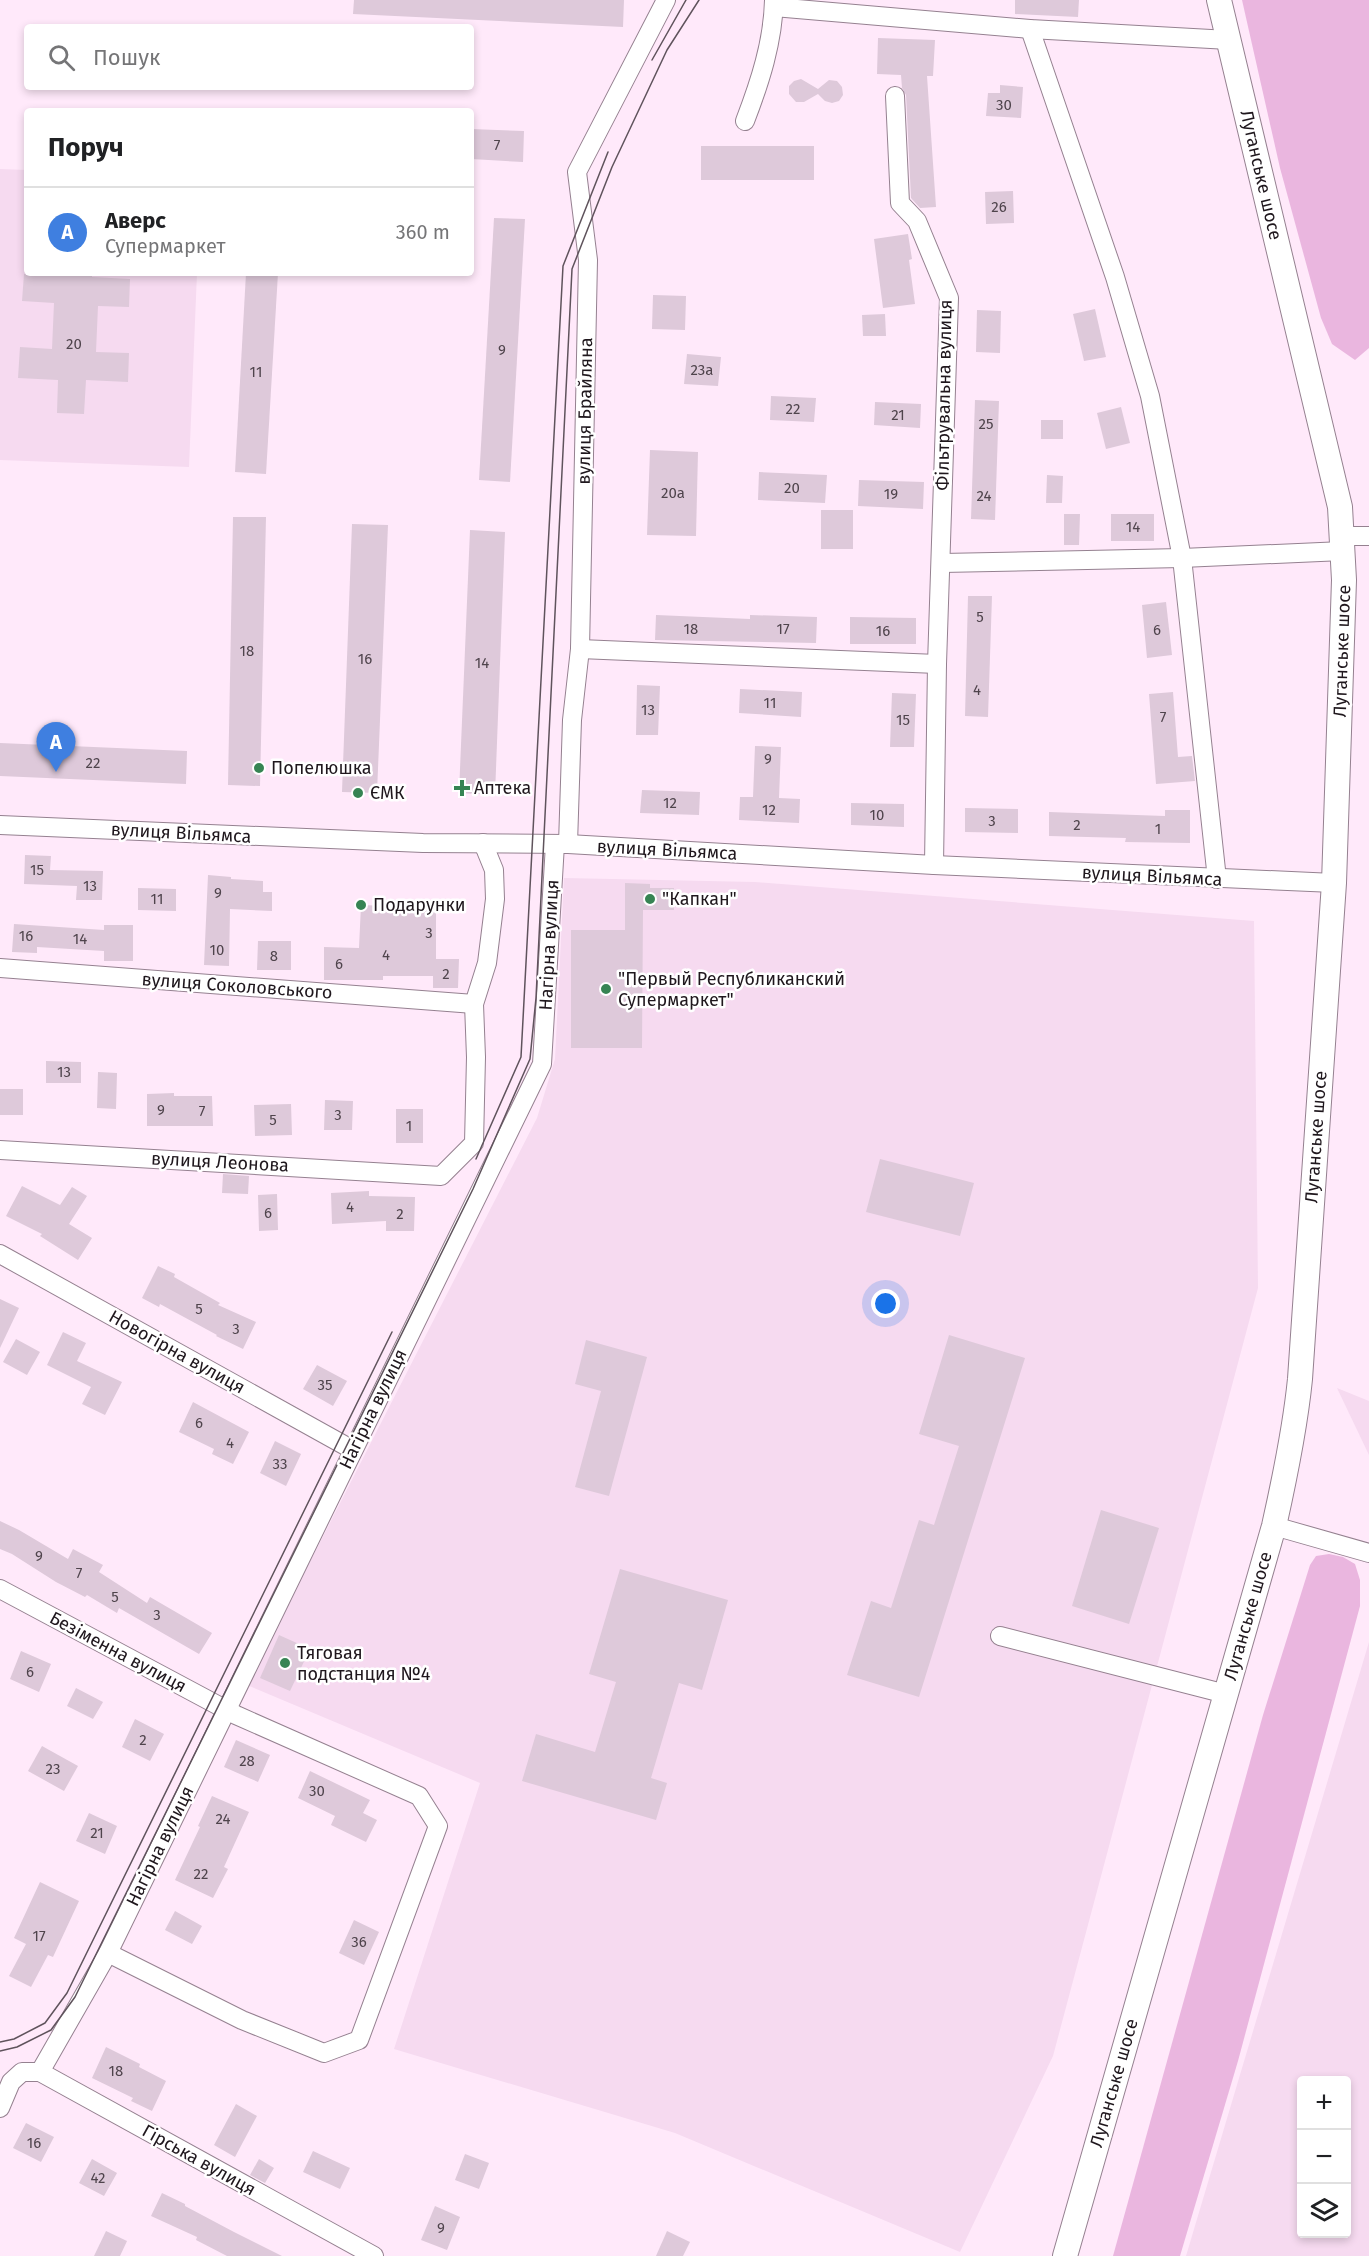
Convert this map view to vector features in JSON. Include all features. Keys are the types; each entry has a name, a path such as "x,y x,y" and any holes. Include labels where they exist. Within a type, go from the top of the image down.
{"main road":[{"name":"Луганське шосе","path":"1065,2256 1274,1526 1296,1424 1334,883 1344,591 1340,507 1219,0"}],"street":[{"name":"вулиця Брайляна","path":"562,844 580,649 588,260 577,172 666,0"},
{"path":"745,121 758,87 774,28 774,3 1030,29 1229,40"},
{"path":"1030,29 1116,277 1150,396 1182,558 1217,879"},
{"name":"Фільтрувальна вулиця","path":"895,96 900,203 917,221 949,298 937,664 934,865"},
{"path":"942,562 1182,558 1343,544 1369,536"},
{"path":"580,649 937,664"},
{"name":"вулиця Вільямса","path":"0,825 280,838 562,844 934,865 1334,883"},
{"path":"474,1004 487,963 495,899 494,870 483,843"},
{"name":"Нагірна вулиця","path":"0,2108 11,2082 31,2072 108,1953 231,1712 353,1450 542,1064 562,844"},
{"name":"вулиця Соколовського","path":"0,968 474,1004"},
{"name":"вулиця Леонова","path":"0,1150 441,1176 474,1143 476,1057 474,1004"},
{"name":"Новогірна вулиця","path":"0,1254 353,1450"},
{"path":"1274,1526 1369,1553"},
{"name":"Безіменна вулиця","path":"0,1589 231,1712"},
{"path":"1000,1636 1226,1694"},
{"path":"108,1953 242,2020 324,2053 359,2040 438,1826 419,1796 231,1712"},
{"name":"Гірська вулиця","path":"31,2072 374,2256"}],"shaded area":[{"path":"1242,0 1369,0 1369,348 1355,360 1332,344 1321,318 1280,168"},
{"path":"0,169 24,170 24,276 197,276 189,467 0,460"},
{"path":"564,878 755,882 1254,921 1258,1288 1053,2056 960,2252 675,2133 394,2049 480,1783 247,1685 537,1118 555,1059"},
{"path":"1337,1388 1369,1401 1369,1455"},
{"path":"1329,1554 1343,1557 1355,1564 1360,1580 1360,1606 1238,2061 1180,2256 1113,2256 1263,1715 1310,1565 1316,1556"},
{"path":"1369,1642 1369,2256 1186,2256"}],"building":[{"path":"354,0 624,0 623,27 353,14"},
{"path":"1015,0 1079,0 1078,17 1015,14"},
{"path":"878,38 935,40 933,76 927,76 936,207 920,208 911,198 906,95 902,88 901,75 877,74"},
{"path":"801,79 818,89 829,80 837,81 842,87 843,95 839,101 832,103 825,101 818,94 804,102 796,102 789,94 789,86"},
{"path":"1000,85 1023,87 1021,118 986,116 988,93 1000,93"},
{"path":"474,129 524,131 523,162 474,159"},
{"path":"701,146 814,146 814,180 701,180"},
{"path":"1013,191 1014,223 986,224 985,192"},
{"path":"494,218 525,219 510,482 479,480"},
{"path":"908,234 915,304 883,308 874,239"},
{"path":"24,274 24,276 92,276 130,279 129,307 98,306 96,352 129,353 128,382 86,380 84,414 57,413 58,380 18,378 20,347 52,349 54,303 22,301"},
{"path":"246,276 278,276 266,474 235,472"},
{"path":"653,295 686,296 685,330 652,329"},
{"path":"1095,309 1106,357 1084,361 1073,314"},
{"path":"977,310 1001,311 1000,353 976,352"},
{"path":"885,314 886,336 863,336 862,315"},
{"path":"687,354 721,357 718,386 684,384"},
{"path":"771,396 816,398 814,422 770,420"},
{"path":"975,400 999,401 995,520 971,519"},
{"path":"875,402 921,404 920,428 874,425"},
{"path":"1121,407 1130,443 1106,449 1097,413"},
{"path":"1041,420 1063,420 1063,439 1041,439"},
{"path":"650,450 698,452 696,536 647,535"},
{"path":"759,472 827,475 825,503 758,500"},
{"path":"1047,475 1063,476 1062,503 1046,503"},
{"path":"859,480 924,482 923,509 858,506"},
{"path":"821,510 853,510 853,549 821,549"},
{"path":"1064,514 1080,514 1079,545 1064,545"},
{"path":"1111,514 1154,514 1154,541 1111,541"},
{"path":"233,517 266,517 260,786 228,785"},
{"path":"352,524 388,525 377,793 342,792"},
{"path":"470,530 505,532 495,795 459,793"},
{"path":"968,596 992,596 988,717 965,716"},
{"path":"1166,602 1172,655 1147,658 1142,605"},
{"path":"656,615 750,619 750,615 817,617 816,643 655,640"},
{"path":"850,617 916,618 916,644 850,644"},
{"path":"637,685 660,686 658,735 636,735"},
{"path":"740,689 802,692 801,717 739,713"},
{"path":"1173,692 1178,757 1192,756 1195,781 1156,784 1149,694"},
{"path":"892,693 916,694 914,747 890,747"},
{"path":"0,743 187,751 186,784 0,776"},
{"path":"755,746 781,747 779,798 800,799 799,823 739,820 740,797 753,797"},
{"path":"642,790 700,792 699,815 640,813"},
{"path":"851,803 904,804 904,827 851,825"},
{"path":"965,808 1018,809 1018,833 965,832"},
{"path":"1165,810 1190,810 1190,843 1125,842 1126,838 1049,836 1049,812 1165,816"},
{"path":"25,855 51,856 50,870 103,871 102,900 76,900 77,886 24,884"},
{"path":"208,875 263,881 263,892 272,892 272,911 230,909 229,966 204,965"},
{"name":"\"Первый Республиканский Супермаркет\"","path":"625,883 650,884 650,888 674,888 674,910 643,910 642,1048 571,1048 571,930 625,930"},
{"path":"138,888 176,889 176,911 138,910"},
{"path":"414,904 436,904 436,959 459,959 458,988 433,988 433,976 383,976 383,980 324,980 324,947 359,948 361,905 414,907"},
{"path":"14,924 104,930 104,925 133,925 133,961 104,961 104,951 37,947 37,953 12,952"},
{"path":"258,941 291,941 291,970 257,970"},
{"path":"46,1061 81,1062 81,1083 46,1083"},
{"path":"98,1072 117,1073 116,1109 97,1108"},
{"path":"0,1089 23,1089 23,1115 0,1115"},
{"path":"174,1093 174,1096 212,1096 213,1126 147,1126 147,1094"},
{"path":"325,1100 353,1101 352,1130 324,1130"},
{"path":"291,1104 292,1135 255,1136 254,1105"},
{"path":"396,1109 423,1109 423,1143 396,1143"},
{"path":"880,1159 974,1183 960,1236 866,1212"},
{"path":"223,1174 249,1176 248,1194 222,1193"},
{"path":"22,1186 60,1205 72,1187 87,1196 69,1224 92,1238 78,1260 40,1236 42,1234 6,1216"},
{"path":"369,1191 369,1196 415,1197 414,1231 386,1231 386,1221 332,1224 331,1193"},
{"path":"277,1194 278,1230 259,1231 258,1195"},
{"path":"158,1266 175,1274 174,1277 220,1303 218,1305 256,1322 243,1349 160,1304 159,1307 142,1298"},
{"path":"0,1299 19,1308 0,1348"},
{"path":"63,1332 86,1343 77,1361 122,1382 105,1415 82,1404 91,1387 47,1365"},
{"path":"949,1335 1025,1358 919,1697 847,1675 871,1601 891,1608 919,1520 934,1525 959,1446 919,1434"},
{"path":"16,1339 40,1352 27,1375 3,1362"},
{"path":"586,1340 647,1357 609,1496 575,1487 601,1391 575,1384"},
{"path":"317,1365 347,1381 333,1406 303,1389"},
{"path":"193,1402 249,1432 233,1464 212,1454 214,1449 179,1432"},
{"path":"275,1441 301,1454 286,1486 260,1473"},
{"path":"1101,1510 1159,1528 1129,1624 1072,1606"},
{"path":"0,1521 68,1559 73,1549 103,1565 99,1572 147,1603 150,1597 212,1633 199,1654 119,1608 117,1613 87,1595 85,1597 56,1582 0,1549"},
{"path":"620,1569 728,1600 702,1690 679,1683 651,1778 667,1783 656,1820 522,1781 536,1734 595,1752 616,1682 589,1674"},
{"name":"Тяговая подстанция №4","path":"279,1635 310,1649 290,1691 260,1678"},
{"path":"21,1651 51,1664 39,1692 10,1679"},
{"path":"76,1688 103,1702 93,1719 67,1706"},
{"path":"135,1719 164,1734 150,1761 122,1747"},
{"path":"236,1740 270,1755 258,1782 224,1767"},
{"path":"42,1746 78,1766 64,1791 28,1771"},
{"path":"310,1771 370,1800 363,1813 377,1820 366,1842 331,1825 335,1816 298,1798"},
{"path":"212,1796 249,1812 224,1867 228,1869 213,1898 175,1880"},
{"path":"89,1813 117,1826 105,1854 76,1841"},
{"path":"40,1882 79,1901 53,1957 48,1955 31,1987 9,1976 26,1944 14,1938"},
{"path":"175,1911 202,1926 192,1944 165,1930"},
{"path":"354,1920 379,1932 364,1965 339,1953"},
{"path":"106,2047 140,2064 139,2067 166,2081 152,2111 131,2101 133,2098 92,2078"},
{"path":"236,2104 257,2116 235,2157 214,2145"},
{"path":"26,2123 54,2137 41,2162 13,2148"},
{"path":"313,2151 350,2168 340,2189 303,2172"},
{"path":"465,2154 489,2163 479,2189 455,2180"},
{"path":"92,2159 117,2173 104,2196 79,2183"},
{"path":"259,2159 274,2168 265,2183 250,2175"},
{"path":"162,2193 282,2256 227,2256 196,2240 197,2237 151,2216"},
{"path":"435,2206 460,2217 447,2250 421,2240"},
{"path":"106,2231 127,2241 120,2256 94,2256"},
{"path":"667,2231 690,2242 683,2256 656,2256"}],"tram line":[{"path":"652,60 686,0"},
{"path":"0,2051 17,2047 51,2030 75,1997 473,1189 530,1059 536,998 572,269 612,167 667,50 699,0"},
{"path":"476,1159 521,1057 563,266 608,152"},
{"path":"0,2042 14,2039 45,2023 67,1993 392,1332"}],"place":[{"name":"Попелюшка","path":"259,768"},
{"name":"Аверс","path":"56,772"},
{"name":"Аптека","path":"462,788"},
{"name":"ЄМК","path":"358,793"},
{"name":"\"Капкан\"","path":"650,899"},
{"name":"Подарунки","path":"361,905"},
{"name":"\"Первый Республиканский Супермаркет\"","path":"606,989"},
{"name":"Тяговая подстанция №4","path":"285,1663"}]}
